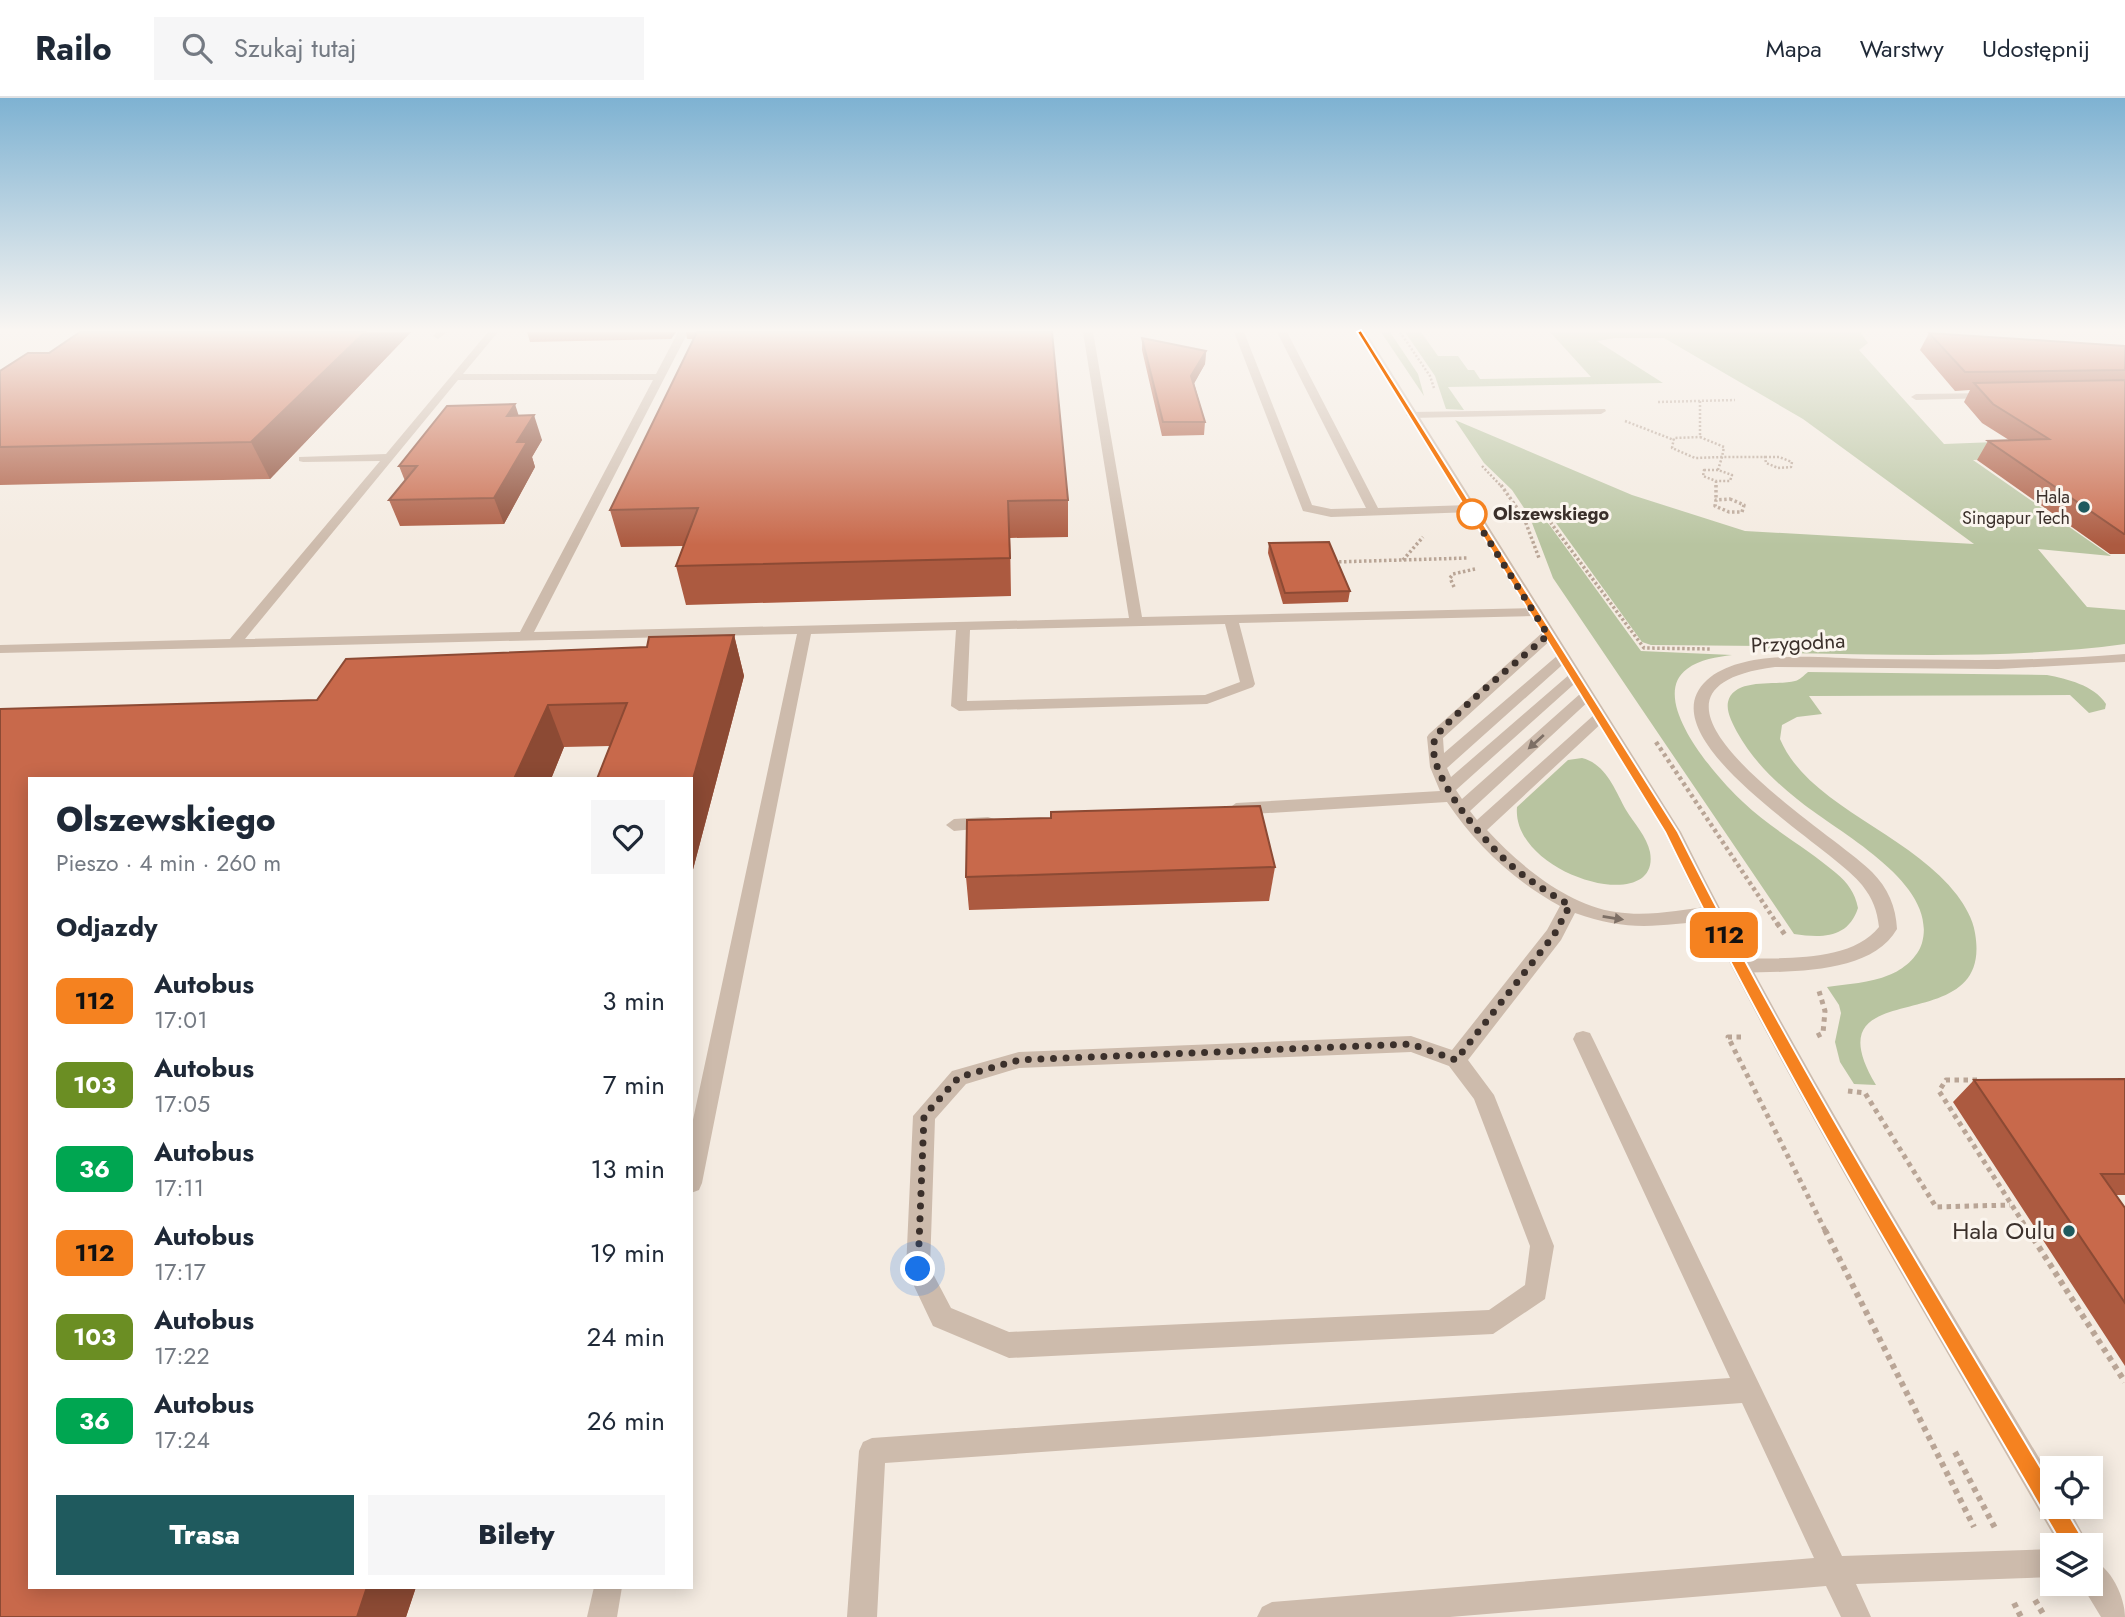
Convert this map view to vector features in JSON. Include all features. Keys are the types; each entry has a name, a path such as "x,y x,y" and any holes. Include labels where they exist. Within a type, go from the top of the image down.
{"street":[{"path":"234,643 434,403"},
{"path":"525,636 646,403"},
{"path":"1100,403 1136,621"},
{"path":"1266,403 1307,508 1331,513 1469,509"},
{"path":"1318,403 1374,512"},
{"path":"1405,403 1672,832 1712,913 1864,1187 2068,1533"},
{"path":"1412,415 1601,411"},
{"path":"303,458 389,457"},
{"path":"0,649 1534,612"},
{"path":"963,625 959,706 1207,699 1248,684 1231,619"},
{"path":"693,1173 804,629"},
{"path":"1548,635 1435,737 1433,751 1454,798 1476,830 1525,877 1570,905 1617,919 1645,920 1712,913"},
{"path":"1438,766 1563,658"},
{"name":"Przygodna","path":"1742,966 1849,958 1879,941 1891,923 1888,906 1867,878 1751,785 1729,761 1703,719 1700,704 1703,692 1712,683 1742,668 1766,665 2027,664 2125,658"},
{"path":"1454,798 1575,677"},
{"path":"1215,810 1454,798 1587,696"},
{"path":"1476,830 1600,717"},
{"path":"954,825 1009,822"},
{"path":"1456,1060 1554,935 1570,905"},
{"path":"1583,1039 1856,1617"},
{"path":"1411,1044 1456,1060 1483,1095 1542,1246 1536,1292 1493,1322 1009,1345 943,1317 918,1269 924,1116 959,1077 1019,1060 1411,1044"},
{"path":"862,1617 872,1451 1750,1390"},
{"path":"1272,1617 1833,1571 2040,1563"},
{"path":"602,1617 608,1589"},
{"path":"2103,1593 2118,1617"}],"path":[{"path":"1439,403 1445,414"},
{"path":"1700,403 1700,438"},
{"path":"1601,411 1674,440 1700,438 1724,447 1718,470"},
{"path":"1674,440 1672,448 1695,458 1722,457 1765,457 1779,457 1793,462 1791,467 1778,468 1766,463 1765,457"},
{"path":"1479,463 1507,490 1526,519 1542,566"},
{"path":"1704,470 1718,470 1731,475 1730,481 1716,481 1703,476 1704,470"},
{"path":"1716,481 1714,506 1729,512 1742,512 1744,505 1730,499 1716,499"},
{"path":"1508,519 1548,519 1644,648 1748,649 1766,665"},
{"path":"1403,560 1427,533"},
{"path":"1333,562 1454,558"},
{"path":"1457,591 1451,582 1453,574 1479,569"},
{"path":"1653,737 1783,930"},
{"path":"1811,1036 1820,1035 1824,1030 1824,1002 1819,992"},
{"path":"1728,1037 1886,1357 2021,1617"},
{"path":"1982,1080 1946,1080 1939,1091 2125,1382"},
{"path":"1843,1082 1849,1093 1865,1093 1936,1207 2010,1205"}],"green space":[{"path":"1444,403 1459,403 1464,410 1446,409"},
{"path":"1775,403 1907,403 1944,444 2125,437 2125,455 1973,460 2111,556 2038,549 2087,607 2125,610 2125,644 2037,652 1904,655 1771,653 1764,646 1651,645 1642,642 1551,516 1528,514 1512,490 1484,463 1455,420 1632,495 1745,531 1974,544 1803,419"},
{"path":"1532,523 1548,523 1641,651 1732,655 1703,661 1687,669 1677,682 1675,699 1680,718 1704,758 1732,791 1754,812 1825,864 1847,885 1858,908 1848,926 1823,936 1794,934 1553,578"},
{"path":"1808,672 2047,675 2087,688 2101,697 2106,704 2105,709 2089,713 2070,695 1809,696 1822,714 1797,717 1782,725 1780,739 1794,762 1813,783 1937,873 1960,899 1974,928 1974,967 1958,988 1934,999 1882,1015 1865,1028 1861,1049 1876,1085 1854,1084 1840,1062 1835,1042 1841,1013 1827,987 1882,978 1909,962 1922,943 1923,921 1915,899 1900,879 1880,860 1771,777 1743,742 1728,710 1728,702 1738,689 1757,684 1795,681"},
{"path":"1582,758 1604,772 1648,846 1650,852 1647,872 1633,882 1612,885 1586,880 1560,869 1537,852 1521,831 1517,807 1568,760"}],"building":[{"path":"0,403 292,403 251,442 0,447"},
{"path":"662,403 1059,403 1068,500 1008,501 1010,558 676,566 698,508 610,510"},
{"path":"1158,403 1199,403 1205,422 1163,422"},
{"path":"2125,403 2125,534 1988,441 2049,439 1993,404"},
{"path":"515,404 507,416 534,415 517,442 527,442 494,498 389,500 417,466 399,466 447,406"},
{"path":"1329,542 1350,591 1285,593 1269,543"},
{"path":"734,635 693,779 598,777 627,703 548,705 515,777 28,777 28,1589 366,1589 357,1617 0,1617 0,709 317,700 346,659 647,647 649,637"},
{"path":"1260,806 1275,867 966,877 967,820 1051,818 1051,812"},
{"path":"2125,1079 2125,1174 2101,1174 2125,1208 2125,1303 1974,1080"}],"bus line":[{"name":"112","path":"1404,403 1672,832 1712,913 1864,1187 2068,1533"}],"place":[{"name":"Hala Singapur Tech","path":"2084,507"},
{"name":"Olszewskiego","path":"1472,514"},
{"name":"Hala Oulu","path":"2069,1231"}],"route":[{"path":"918,1269 924,1116 959,1077 1019,1060 1411,1044 1456,1060 1554,935 1570,905 1525,877 1476,830 1452,796 1439,772 1433,751 1435,737 1453,718 1548,635 1469,509 1472,514"}]}
